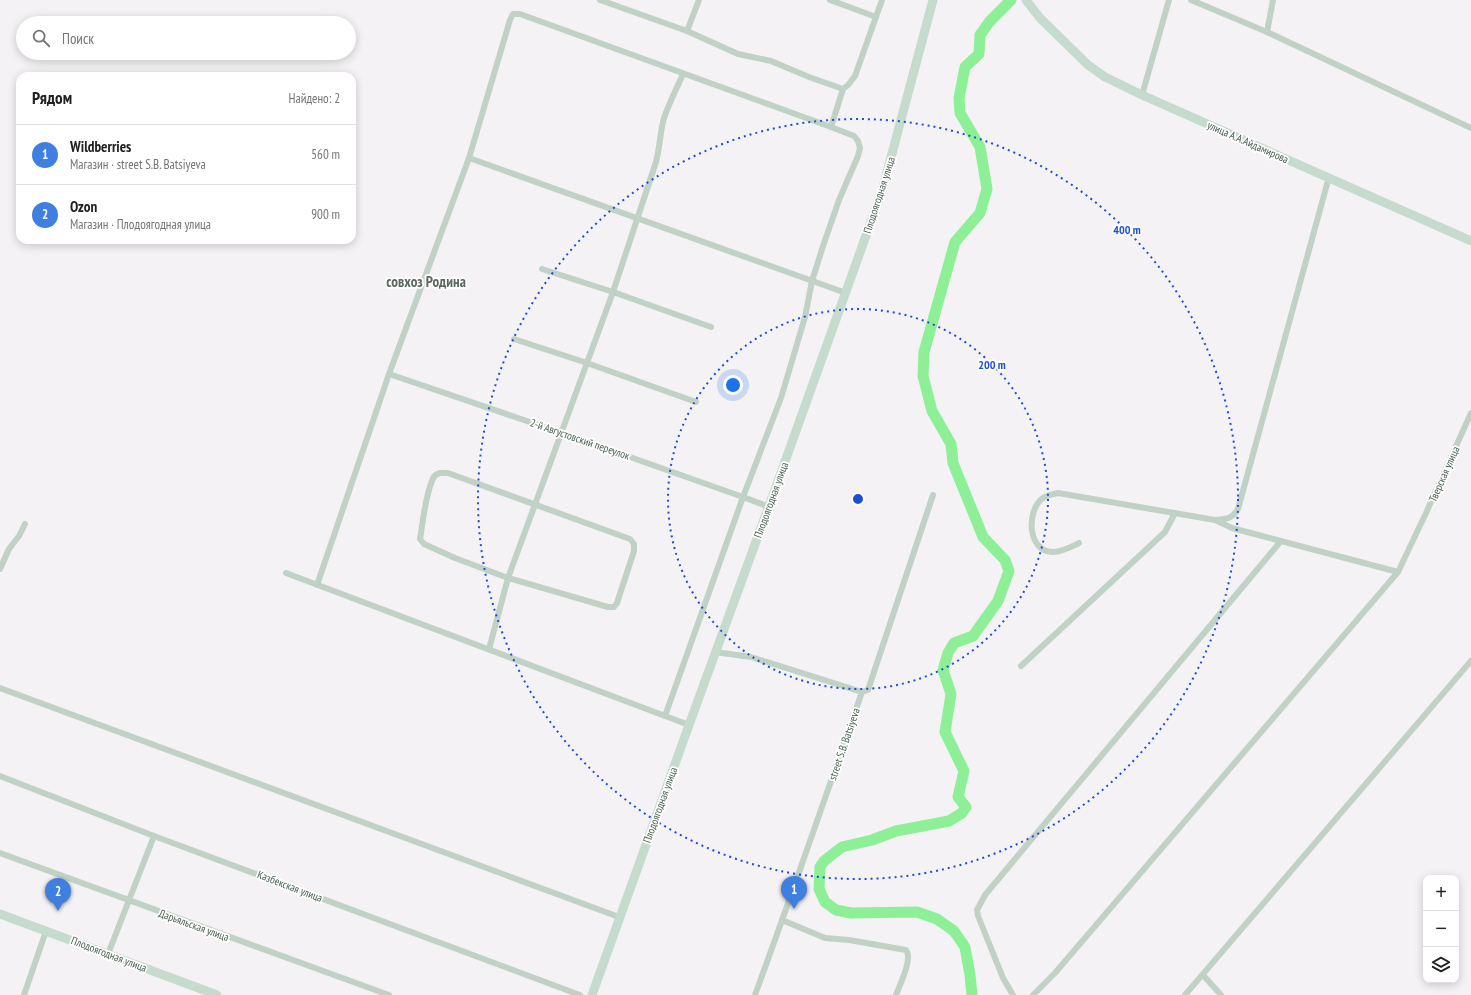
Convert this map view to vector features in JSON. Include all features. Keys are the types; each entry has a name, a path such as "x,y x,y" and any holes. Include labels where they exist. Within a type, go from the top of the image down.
{"street":[{"path":"600,0 687,31 738,54 772,61 809,77 843,89"},
{"path":"687,31 699,0"},
{"path":"830,0 876,17"},
{"path":"831,128 843,89 855,76 882,0"},
{"name":"Плодоягодная улица","path":"592,995 882,191 933,0"},
{"name":"улица А.А.Айдамирова","path":"1026,0 1040,18 1088,65 1105,77 1142,95 1471,241"},
{"path":"1142,95 1169,0"},
{"path":"1191,0 1266,32 1471,128"},
{"path":"1266,32 1273,0"},
{"path":"317,585 389,374 469,158 513,14 520,14 854,136 858,141 860,148 858,156 839,200 812,281 805,317 781,398 743,497 665,716"},
{"path":"489,649 508,578 613,292 659,150 665,116 683,74"},
{"path":"469,158 846,293"},
{"path":"1079,543 1062,551 1053,552 1045,551 1040,547 1033,534 1031,525 1033,513 1037,504 1043,498 1058,493 1215,520 1228,519 1234,516 1238,509 1329,178"},
{"path":"542,269 712,327"},
{"path":"514,339 696,402"},
{"name":"2-й Августовский переулок","path":"389,374 562,432 769,507"},
{"name":"Тверская улица","path":"1033,995 1055,973 1398,572 1471,413"},
{"path":"448,473 630,539 634,544 634,551 617,603 614,607 608,607 508,578 455,558 421,542 420,539 432,481 436,474 448,473"},
{"name":"street S.B. Batsiyeva","path":"755,995 862,692 868,690 933,495"},
{"path":"1021,666 1165,532 1175,513"},
{"path":"1215,520 1232,528 1281,542 1398,572"},
{"path":"0,569 9,549 19,536 24,524"},
{"path":"1013,995 1004,978 978,916 977,910 985,895 1281,542"},
{"path":"286,573 689,725"},
{"path":"715,652 751,657 862,692"},
{"path":"1185,995 1471,661"},
{"path":"0,688 619,917"},
{"name":"Казбекская улица","path":"0,776 154,836 580,995"},
{"path":"108,954 154,836"},
{"name":"Дарьяльская улица","path":"0,853 389,995"},
{"name":"Плодоягодная улица","path":"0,914 217,995"},
{"path":"782,920 825,938 849,940 906,950 908,953 908,962 896,995"},
{"path":"24,995 46,931"},
{"path":"1203,974 1221,995"}],"waterway":[{"path":"972,995 965,947 954,931 937,919 917,912 851,913 836,910 825,902 819,889 820,867 824,861 842,847 872,840 896,831 949,821 962,813 966,807 958,797 964,771 945,732 951,694 943,670 948,653 954,643 973,636 998,601 1009,571 1005,560 983,537 953,463 951,444 932,411 923,376 924,352 955,242 980,213 987,189 980,147 960,113 959,98 965,67 979,54 980,35 990,21 1011,0"}],"place":[{"name":"Wildberries","path":"794,909"},
{"name":"Ozon","path":"58,911"}],"district":[{"name":"совхоз Родина","path":"426,282"}]}
